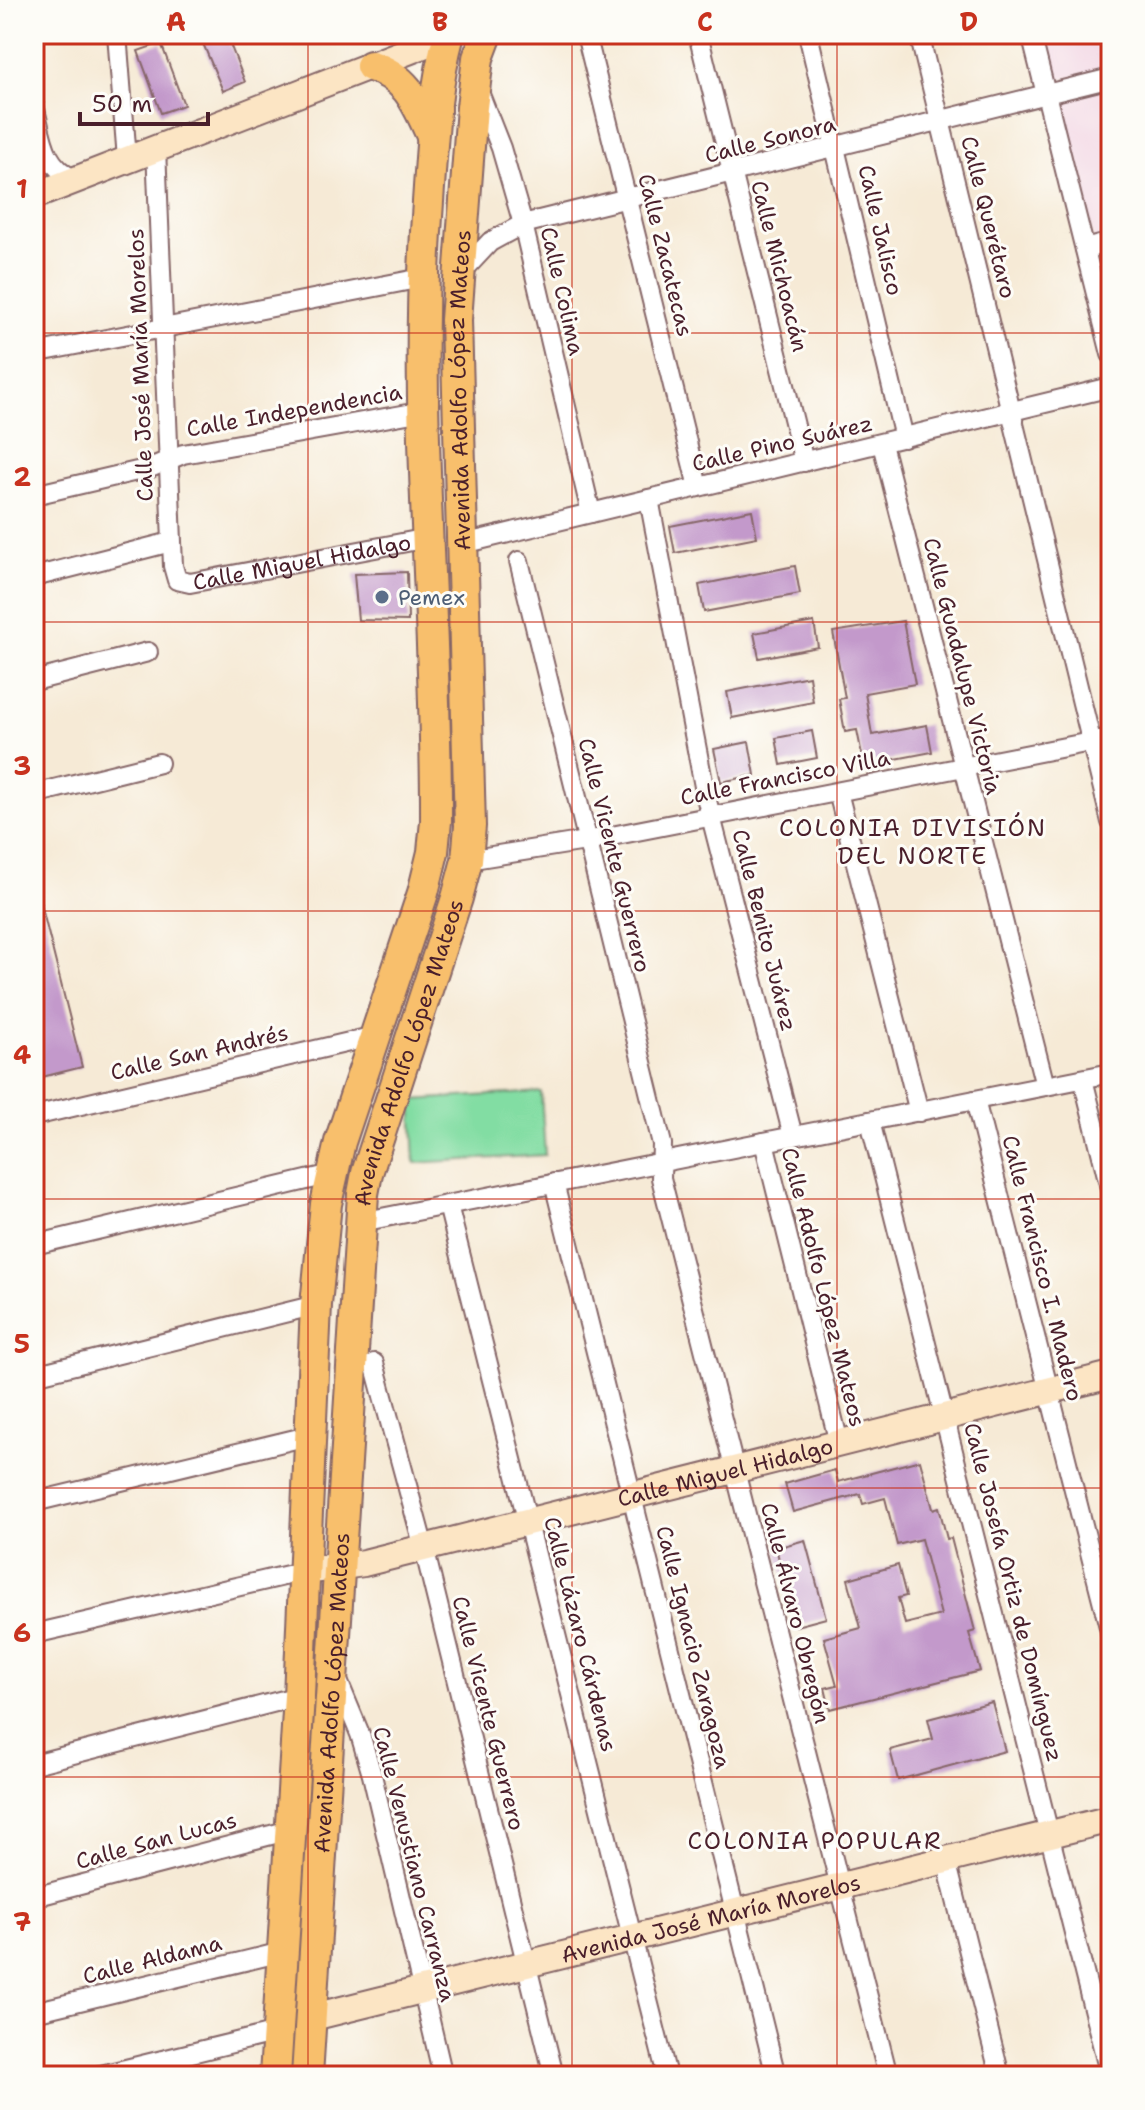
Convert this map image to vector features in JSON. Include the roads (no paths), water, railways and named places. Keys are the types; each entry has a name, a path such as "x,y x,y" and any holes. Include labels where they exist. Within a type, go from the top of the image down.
{"main road":[{"name":"Avenida Adolfo López Mateos","path":"275,2076 299,1696 316,1305 326,1204 332,1174 375,1036 423,893 435,836 436,787 423,461 422,278 432,136 442,62 450,34"},
{"name":"Avenida Adolfo López Mateos","path":"312,2071 309,2018 361,1222 367,1173 467,860 470,784 456,320 475,84 478,58 487,34"},
{"path":"371,66 390,72 399,80 412,97 432,136"},
{"path":"423,461 462,458"}],"street":[{"path":"117,34 127,159"},
{"path":"34,196 450,34"},
{"name":"Calle Zacatecas","path":"586,34 698,487"},
{"name":"Calle Michoacán","path":"698,34 804,462"},
{"name":"Calle Jalisco","path":"808,34 904,438"},
{"name":"Calle Querétaro","path":"919,34 1011,411"},
{"path":"1031,34 1111,354"},
{"name":"Calle Sonora","path":"458,277 490,242 523,224 1111,78"},
{"name":"Calle Colima","path":"475,84 501,148 523,224 591,513"},
{"path":"34,105 50,161 62,174 74,179"},
{"name":"Calle José María Morelos","path":"156,148 167,461 173,566 177,580"},
{"path":"1085,249 1111,242"},
{"path":"34,353 422,278"},
{"name":"Calle Pino Suárez","path":"463,544 1111,387"},
{"name":"Calle Independencia","path":"34,495 150,468 183,454 424,411"},
{"path":"1011,411 1111,822"},
{"name":"Calle Guadalupe Victoria","path":"882,444 1045,1086"},
{"name":"Calle Benito Juárez","path":"649,499 710,815 793,1136"},
{"name":"Calle Miguel Hidalgo","path":"177,580 190,583 428,538"},
{"name":"Calle Miguel Hidalgo","path":"34,577 171,542"},
{"name":"Calle Vicente Guerrero","path":"519,561 662,1144 662,1161"},
{"path":"34,681 148,652"},
{"name":"Calle Francisco Villa","path":"467,860 586,841 1111,738"},
{"path":"34,794 159,763"},
{"path":"838,792 919,1112"},
{"name":"Calle San Andrés","path":"34,1116 375,1036"},
{"path":"361,1222 1111,1073"},
{"path":"1083,1079 1111,1192"},
{"name":"Calle Francisco I. Madero","path":"975,1100 1111,1635"},
{"name":"Calle Josefa Ortiz de Domínguez","path":"870,1121 1110,2076"},
{"name":"Calle Adolfo López Mateos","path":"764,1142 839,1443"},
{"name":"Calle Álvaro Obregón","path":"662,1161 661,1178 888,2076"},
{"path":"34,1245 332,1174"},
{"name":"Calle Ignacio Zaragoza","path":"554,1183 776,2076"},
{"name":"Calle Lázaro Cárdenas","path":"448,1205 667,2076"},
{"path":"34,1375 316,1305"},
{"name":"Calle Vicente Guerrero","path":"374,1363 424,1548 554,2076"},
{"name":"Calle Miguel Hidalgo","path":"305,1571 339,1567 424,1548 1111,1375"},
{"path":"34,1502 312,1435"},
{"path":"34,1634 305,1571"},
{"name":"Calle Venustiano Carranza","path":"332,1666 360,1734 372,1775 443,2076"},
{"path":"34,1764 299,1696"},
{"name":"Avenida José María Morelos","path":"309,2018 1111,1819"},
{"name":"Calle San Lucas","path":"34,1897 290,1830"},
{"path":"946,1860 1000,2076"},
{"name":"Calle Aldama","path":"34,2012 282,1952"},
{"path":"97,2076 277,2032"}],"place":[{"name":"Pemex","path":"382,597"}],"district":[{"name":"COLONIA DIVISIÓN DEL NORTE","path":"913,842"},
{"name":"COLONIA POPULAR","path":"815,1841"}]}
